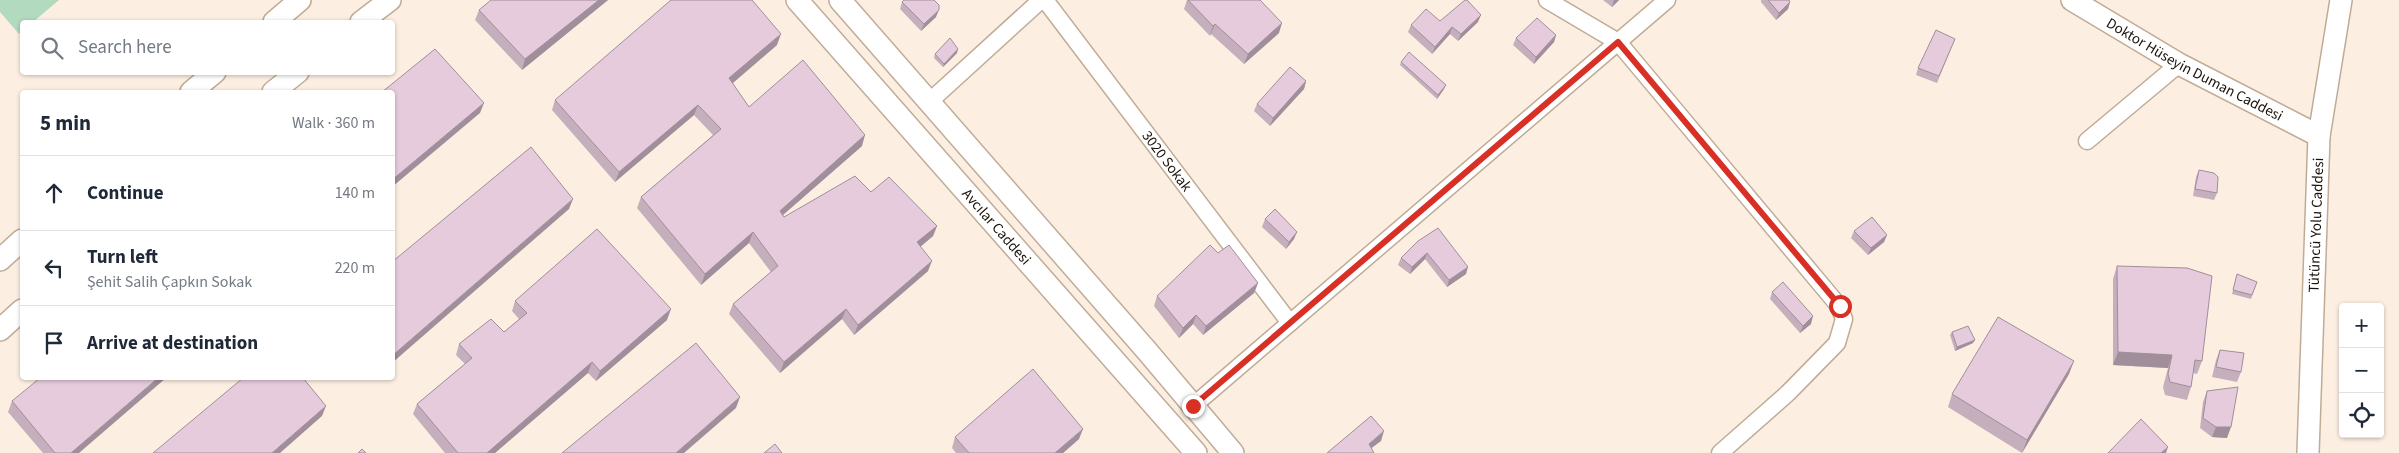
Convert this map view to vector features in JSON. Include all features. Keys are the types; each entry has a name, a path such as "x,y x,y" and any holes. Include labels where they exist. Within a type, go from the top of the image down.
{"main road":[{"path":"276,20 300,0"},
{"path":"364,20 390,0"},
{"name":"Avcılar Caddesi","path":"797,0 1196,453"},
{"name":"Avcılar Caddesi","path":"840,0 1233,453"},
{"name":"Doktor Hüseyin Duman Caddesi","path":"2072,0 2179,64 2319,136"},
{"name":"Tütüncü Yolu Caddesi","path":"2308,453 2319,136 2341,0"},
{"path":"194,90 212,75"},
{"path":"276,90 294,75"},
{"path":"0,260 20,242"},
{"path":"0,330 20,312"}],"street":[{"path":"930,102 1041,0"},
{"name":"3020 Sokak","path":"1045,0 1290,323"},
{"path":"1547,0 1618,42 1840,306 1844,319 1842,332 1837,343 1788,393 1720,453"},
{"path":"1193,406 1667,0"},
{"path":"2087,141 2179,64"}],"green space":[{"path":"0,0 59,0 35,20 20,20 19,34 0,12"}],"building":[{"path":"491,0 599,0 525,59 479,10"},
{"path":"671,0 752,0 781,34 729,78 749,107 803,60 865,135 780,211 784,217 855,176 871,192 889,177 937,226 917,242 932,261 858,325 846,309 784,362 733,304 778,266 753,232 705,274 641,197 721,129 698,105 619,172 555,100"},
{"path":"904,0 934,0 939,5 939,10 924,24 902,2"},
{"path":"1188,0 1260,0 1282,23 1248,54 1215,24 1213,26"},
{"path":"1465,0 1481,15 1461,34 1452,27 1435,47 1411,25 1426,9 1440,21"},
{"path":"1768,0 1789,0 1790,2 1779,13"},
{"path":"1537,18 1556,35 1536,57 1516,38"},
{"path":"1936,30 1955,39 1939,76 1918,68"},
{"path":"950,38 958,49 944,64 935,54"},
{"path":"435,49 484,103 395,177 395,90 384,90"},
{"path":"1409,52 1446,85 1438,95 1401,62"},
{"path":"1290,67 1306,81 1273,118 1257,104"},
{"path":"531,147 573,199 395,353 395,260"},
{"path":"2199,170 2214,173 2218,177 2217,193 2195,189"},
{"path":"1275,209 1297,232 1289,242 1265,219"},
{"path":"1872,217 1887,235 1871,248 1854,231"},
{"path":"1438,228 1468,267 1449,280 1427,253 1412,267 1401,258 1418,241"},
{"path":"597,229 671,309 600,371 592,362 487,453 458,453 417,404 472,358 459,344 491,319 504,332 527,313 515,301"},
{"path":"1210,245 1218,253 1229,245 1258,283 1206,326 1196,315 1183,328 1157,296"},
{"path":"2117,266 2187,268 2212,276 2202,361 2195,360 2191,387 2170,382 2168,374 2172,355 2118,352"},
{"path":"2237,274 2257,282 2252,295 2233,290"},
{"path":"1783,282 1813,316 1803,326 1772,292"},
{"path":"1998,317 2074,361 2027,440 1952,394"},
{"path":"1968,326 1975,340 1957,347 1952,332"},
{"path":"696,343 740,397 676,453 562,453"},
{"path":"2220,350 2244,353 2241,372 2216,367"},
{"path":"1033,369 1083,429 1055,453 969,453 955,437"},
{"path":"38,380 156,380 71,453 55,453 12,401"},
{"path":"241,380 305,380 326,406 272,453 153,453"},
{"path":"2238,387 2231,427 2216,427 2203,418 2207,391"},
{"path":"1371,416 1384,431 1369,444 1374,453 1327,453"},
{"path":"2141,419 2168,447 2161,453 2108,453"},
{"path":"775,444 782,453 764,453"},
{"path":"362,449 366,453 358,453"}],"route":[{"path":"1193,406 1618,42 1840,306"}]}
